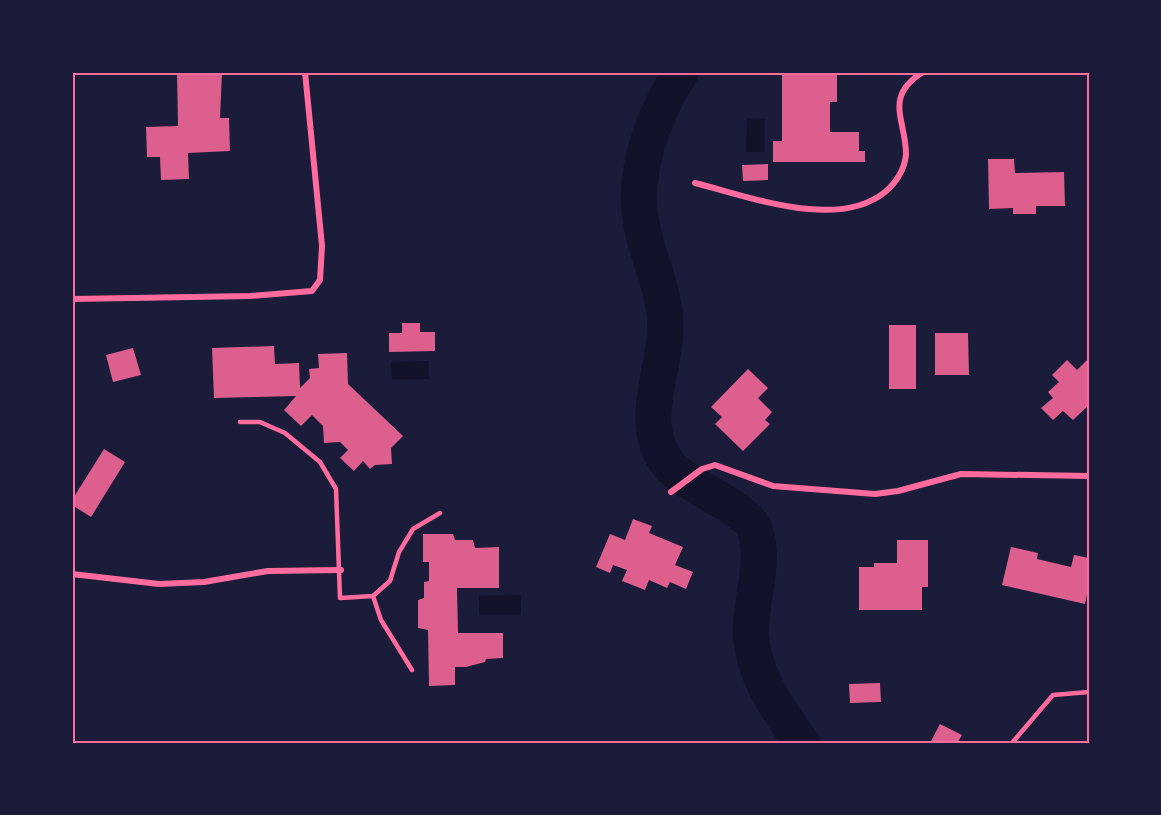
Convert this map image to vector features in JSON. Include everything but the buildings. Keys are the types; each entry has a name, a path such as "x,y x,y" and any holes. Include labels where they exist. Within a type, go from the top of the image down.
{"street":[{"path":"72,298 250,296 312,291 320,280 322,246 305,72"},
{"path":"695,183 809,210 842,208 870,202 890,188 904,165 906,154 899,119 899,104 907,87 924,72"},
{"path":"671,492 697,472 715,465 773,486 875,494 888,493 961,474 1089,476"},
{"path":"72,574 159,584 204,582 268,571 341,570"}],"lane":[{"path":"240,423 260,422 285,434 320,462 336,489 341,570 340,598 373,596 390,581 399,552 413,529 440,513"},
{"path":"373,596 381,620 412,670"},
{"path":"1012,743 1053,695 1089,692"}],"shaded area":[{"path":"747,118 765,119 765,152 746,152"},
{"path":"429,361 429,379 392,379 391,362"},
{"path":"521,595 521,615 479,615 479,596"}],"waterway":[{"path":"681,72 653,126 642,166 640,186 639,207 642,227 661,295 665,319 665,337 653,412 654,431 659,448 669,465 677,473 740,513 750,521 755,530 759,556 751,633 756,663 768,691 802,743"}]}
